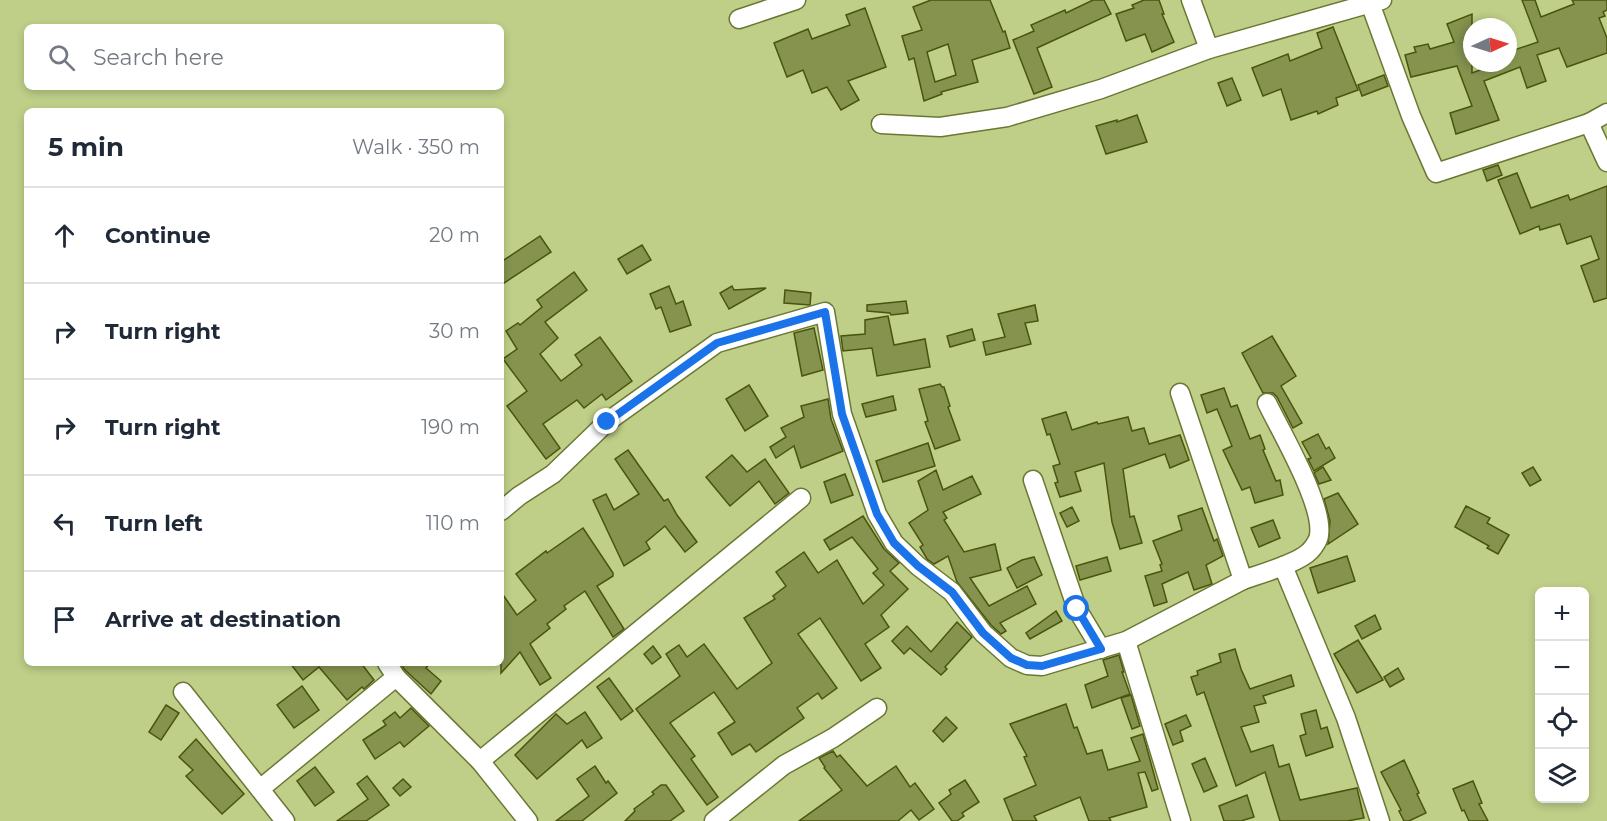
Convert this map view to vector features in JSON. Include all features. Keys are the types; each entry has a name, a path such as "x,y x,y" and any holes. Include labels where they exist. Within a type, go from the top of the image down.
{"street":[{"path":"739,19 796,0"},
{"path":"1191,0 1209,49"},
{"path":"881,124 940,127 1007,117 1101,90 1209,49 1376,2 1411,116 1436,173 1589,123 1607,113"},
{"path":"1589,123 1607,162"},
{"path":"504,508 553,474 607,422 717,343 825,312 842,414 877,514 894,543 918,566 952,592 983,633 1011,658 1027,665 1042,666 1126,641 1243,580 1283,566 1310,552 1319,536 1318,521 1311,494 1267,403"},
{"path":"1180,393 1243,580"},
{"path":"1033,480 1077,609 1101,649"},
{"path":"480,761 801,498"},
{"path":"1283,566 1346,718 1380,821"},
{"path":"1126,641 1181,821"},
{"path":"260,789 392,670 480,761 528,821"},
{"path":"183,692 285,821"},
{"path":"714,821 784,765 833,738 877,708"}],"building":[{"path":"931,0 990,0 1003,32 1005,31 1010,48 972,60 978,82 941,92 942,94 924,101 914,58 909,60 902,36 922,30 913,7","holes":["948,44 956,75 935,82 927,52"]},
{"path":"1093,0 1104,0 1111,14 1037,48 1052,87 1034,94 1013,40 1034,31 1031,25 1065,10 1066,13"},
{"path":"1144,0 1159,0 1164,14 1162,14 1174,42 1152,52 1145,34 1126,41 1116,14 1134,8 1132,5"},
{"path":"1522,0 1535,0 1541,17 1574,4 1572,0 1607,0 1607,10 1603,12 1605,16 1599,18 1607,38 1607,53 1567,67 1559,48 1537,55 1546,81 1527,88 1520,67 1517,68 1517,49 1538,42"},
{"path":"865,8 886,67 848,81 859,100 841,110 827,87 812,93 803,70 787,77 774,43 808,29 812,39 850,25 846,15"},
{"path":"1472,14 1472,18 1463,18 1463,72 1507,72 1484,81 1499,120 1456,134 1450,113 1472,106 1457,66 1411,77 1405,55 1416,52 1414,47 1428,44 1430,49 1454,42 1447,24"},
{"path":"1333,27 1358,90 1336,98 1338,105 1318,114 1317,111 1291,120 1281,89 1263,96 1252,68 1288,54 1290,61 1322,48 1317,33"},
{"path":"1384,75 1388,86 1362,96 1358,85"},
{"path":"1232,78 1241,100 1227,106 1218,83"},
{"path":"1137,115 1147,142 1106,154 1096,126"},
{"path":"1498,165 1502,175 1487,181 1483,170"},
{"path":"1517,173 1531,208 1568,195 1570,200 1607,186 1607,298 1594,302 1581,266 1599,259 1591,236 1567,244 1560,224 1540,230 1539,226 1520,234 1498,180"},
{"path":"540,236 551,252 504,283 504,260"},
{"path":"642,245 651,260 627,274 618,259"},
{"path":"574,272 587,290 545,322 558,338 540,354 561,381 582,365 575,355 600,337 632,381 606,400 602,394 584,408 577,400 543,424 560,448 546,459 507,406 527,391 504,360 517,349 506,331 518,323 520,325 542,307 537,300"},
{"path":"669,286 676,304 683,301 691,325 670,332 661,307 656,309 650,294"},
{"path":"732,286 734,290 766,288 729,309 720,293"},
{"path":"785,290 811,293 810,305 784,303"},
{"path":"906,301 908,313 891,315 890,313 867,311 867,305"},
{"path":"1035,305 1038,321 1025,323 1031,344 986,355 983,342 1005,337 998,314"},
{"path":"888,316 894,345 925,339 930,367 877,376 872,348 843,351 841,336 865,334 865,320"},
{"path":"814,328 823,370 802,376 794,333"},
{"path":"972,329 975,340 950,347 947,336"},
{"path":"1272,336 1296,376 1281,386 1302,423 1293,428 1277,397 1273,393 1263,393 1242,353"},
{"path":"940,384 944,387 950,406 948,407 960,440 935,449 925,422 928,421 919,389"},
{"path":"749,385 768,416 745,431 726,399"},
{"path":"1224,388 1231,407 1237,405 1250,439 1260,435 1265,449 1263,450 1276,481 1280,480 1283,495 1255,503 1250,487 1242,490 1223,450 1232,446 1217,409 1207,413 1201,395"},
{"path":"893,396 896,410 866,417 862,404"},
{"path":"828,399 831,419 843,451 801,468 794,446 776,458 770,447 786,437 781,428 804,417 801,406"},
{"path":"1066,412 1072,430 1097,422 1098,424 1128,417 1132,431 1144,428 1149,444 1180,435 1189,460 1170,468 1165,454 1123,469 1130,517 1134,516 1142,543 1120,549 1112,522 1104,463 1075,472 1081,491 1060,497 1053,466 1060,464 1050,434 1047,435 1042,419"},
{"path":"1318,434 1326,449 1329,447 1335,458 1314,471 1308,459 1311,458 1302,442"},
{"path":"928,443 935,466 883,482 876,461"},
{"path":"628,450 664,501 668,499 697,542 685,552 665,526 646,542 650,549 624,566 593,500 606,494 614,510 639,494 615,459"},
{"path":"732,455 747,472 765,459 789,493 775,504 759,481 730,506 706,477"},
{"path":"1323,467 1331,480 1319,484 1314,473"},
{"path":"1533,467 1541,480 1530,486 1522,473"},
{"path":"936,470 943,490 972,476 981,494 943,512 947,518 944,520 964,552 995,544 1001,570 970,578 989,606 1027,586 1036,604 1000,623 1006,631 1001,634 991,625 957,582 948,556 934,564 927,559 920,547 923,545 909,523 928,510 918,481"},
{"path":"845,474 853,495 831,503 824,482"},
{"path":"1338,493 1358,524 1328,544 1330,521 1324,499"},
{"path":"1466,506 1490,518 1487,523 1509,535 1498,554 1487,548 1489,546 1455,527"},
{"path":"1072,507 1079,521 1067,527 1060,513"},
{"path":"1202,508 1214,541 1217,539 1223,556 1206,565 1212,584 1194,590 1188,572 1162,584 1167,602 1154,606 1145,576 1162,571 1160,565 1162,564 1153,541 1182,530 1178,516"},
{"path":"863,516 884,549 899,563 890,571 908,589 881,615 889,627 865,644 881,668 861,681 820,618 798,634 837,688 822,699 818,693 797,708 804,718 756,752 750,744 732,755 718,733 735,722 714,692 670,723 695,756 691,759 718,797 707,805 636,709 680,676 666,654 679,645 687,657 704,644 737,689 772,663 744,618 775,599 773,596 786,586 776,572 804,552 818,573 837,560 863,604 884,585 873,573 878,569 852,537 830,550 824,540"},
{"path":"1273,520 1280,538 1259,547 1251,528"},
{"path":"583,528 613,573 613,576 597,586 624,629 613,637 585,591 564,606 566,609 547,624 550,628 530,644 551,678 540,685 520,652 501,673 501,666 504,666 504,596 517,615 536,600 516,574 546,551 547,553"},
{"path":"1347,556 1355,581 1318,593 1310,568"},
{"path":"1034,557 1042,575 1017,588 1007,568"},
{"path":"1107,557 1111,571 1080,580 1076,566"},
{"path":"1056,611 1062,621 1030,639 1026,633"},
{"path":"1375,615 1381,629 1362,639 1355,626"},
{"path":"957,622 972,637 945,667 947,669 941,675 910,648 904,654 892,641 907,626 931,652"},
{"path":"1358,640 1383,680 1357,693 1334,654"},
{"path":"653,646 661,657 652,664 644,654"},
{"path":"1235,649 1250,689 1291,675 1294,686 1263,696 1266,703 1254,706 1259,722 1241,727 1251,752 1273,745 1279,767 1289,764 1300,800 1357,788 1364,818 1347,821 1280,821 1265,772 1236,786 1204,692 1197,695 1191,677 1198,675 1197,671 1221,662 1219,654"},
{"path":"1119,655 1130,694 1092,708 1085,685 1108,676 1103,660"},
{"path":"292,666 363,666 374,680 347,700 319,667 303,680"},
{"path":"402,666 428,666 426,668 441,681 431,694"},
{"path":"1398,668 1404,679 1390,687 1384,677"},
{"path":"609,678 633,711 621,720 597,687"},
{"path":"302,686 319,710 294,728 277,705"},
{"path":"1131,695 1140,726 1132,729 1121,698"},
{"path":"1066,704 1074,728 1077,727 1087,754 1102,750 1108,770 1140,761 1131,738 1143,734 1158,789 1152,791 1145,772 1138,773 1147,807 1109,818 1111,821 1089,821 1080,797 1034,816 1037,821 1013,821 1004,799 1036,785 1024,757 1027,756 1010,724"},
{"path":"166,705 179,713 161,740 149,732"},
{"path":"411,708 429,726 404,747 400,742 375,759 363,740 386,725 383,721 395,712 400,718"},
{"path":"1316,710 1321,729 1327,727 1333,747 1306,756 1300,736 1306,734 1301,714"},
{"path":"585,712 602,738 587,748 582,740 537,779 515,755 556,714 567,724"},
{"path":"1186,715 1191,726 1180,731 1183,741 1173,745 1165,724"},
{"path":"946,717 957,728 943,742 933,731"},
{"path":"196,739 244,794 222,814 186,776 193,770 179,757"},
{"path":"833,751 837,757 840,755 867,786 896,766 910,787 915,783 934,809 919,820 911,810 898,821 799,821 842,790 819,758"},
{"path":"1205,758 1217,786 1204,792 1192,764"},
{"path":"1404,760 1426,813 1409,821 1404,821 1399,811 1401,810 1381,772"},
{"path":"595,766 606,783 608,781 617,793 582,821 556,821 589,796 577,779"},
{"path":"315,767 334,792 315,806 297,781"},
{"path":"367,776 389,805 366,821 337,821 368,799 357,784"},
{"path":"403,779 411,787 400,796 393,788"},
{"path":"965,780 979,802 962,813 964,816 957,821 952,821 939,803 951,794 949,790"},
{"path":"1473,781 1482,803 1479,804 1488,821 1469,821 1453,789"},
{"path":"661,785 666,785 684,811 670,821 625,821 635,811 634,809 654,794 652,792"},
{"path":"1247,795 1254,817 1241,821 1224,821 1219,806"}],"route":[{"path":"607,422 717,343 825,312 842,414 877,514 894,543 918,566 952,592 983,633 1011,658 1027,665 1042,666 1101,649 1077,609"}]}
